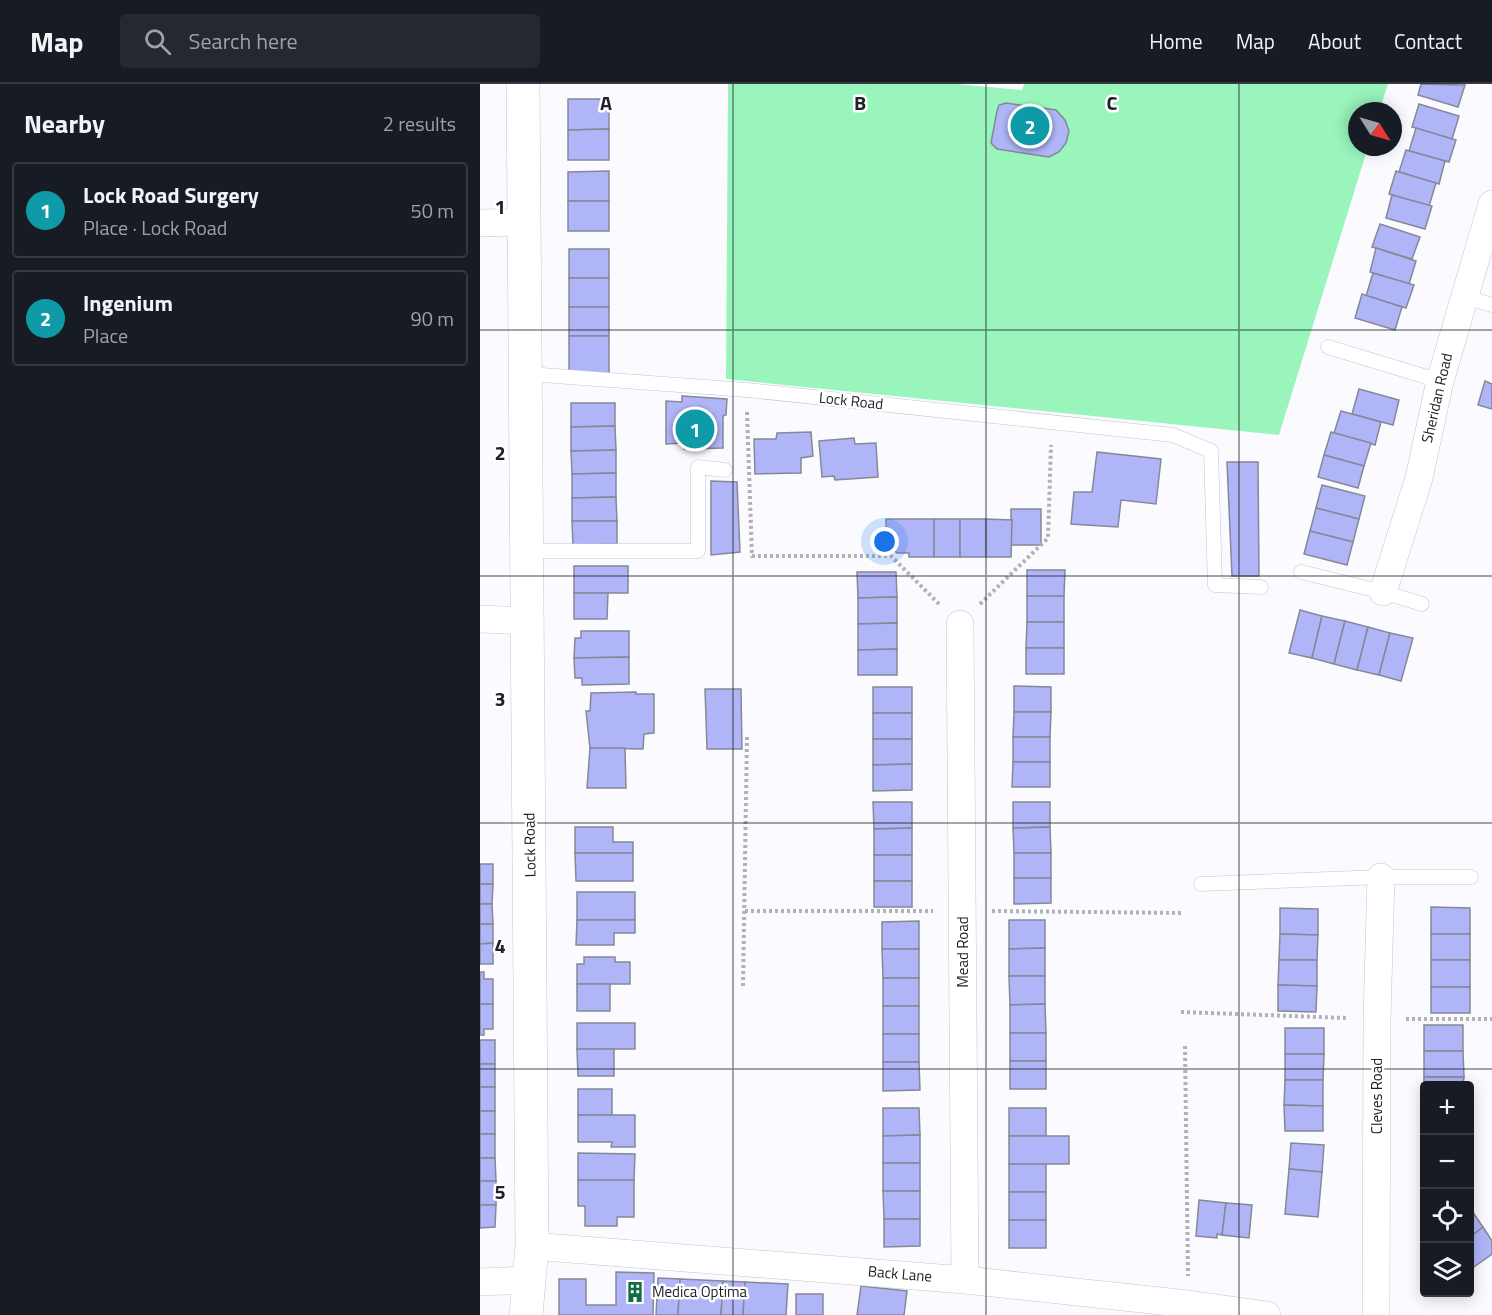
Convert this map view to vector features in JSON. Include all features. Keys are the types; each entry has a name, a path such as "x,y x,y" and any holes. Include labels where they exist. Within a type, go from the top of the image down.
{"street":[{"name":"Lock Road","path":"523,84 528,374 526,621 532,1245 526,1315"},
{"name":"Sheridan Road","path":"1383,591 1419,478 1440,381 1463,296 1492,204"},
{"path":"480,223 526,222"},
{"path":"480,619 526,621"},
{"name":"Mead Road","path":"960,624 965,1280"},
{"name":"Cleves Road","path":"1376,1315 1377,1019 1381,877"},
{"name":"Back Lane","path":"532,1245 965,1280 1188,1304 1267,1315"},
{"path":"480,1282 529,1280"}],"lane":[{"path":"1463,296 1492,305"},
{"path":"1328,347 1440,381"},
{"name":"Lock Road","path":"528,374 747,390 1173,435 1211,451 1215,585 1261,587"},
{"path":"527,551 698,551 698,467 725,470"},
{"path":"1301,572 1383,591 1422,604"},
{"path":"1201,884 1381,877 1471,877"}],"path":[{"path":"747,390 752,556 891,556 960,624 1048,538 1052,421"},
{"path":"743,986 747,737"},
{"path":"745,911 1184,913"},
{"path":"1181,1012 1377,1019 1492,1019"},
{"path":"1185,1046 1188,1304"}],"green space":[{"path":"728,84 957,84 1022,90 1024,84 1388,84 1382,102 1348,102 1348,156 1365,156 1279,435 726,379"}],"building":[{"path":"1421,84 1465,85 1458,107 1418,95"},
{"path":"568,99 609,99 609,129 568,130"},
{"path":"1006,103 1056,110 1065,120 1069,131 1066,143 1059,152 1049,157 997,149 991,143 997,111 999,105"},
{"path":"1419,104 1459,116 1452,139 1412,127"},
{"path":"1416,128 1456,140 1449,162 1409,151"},
{"path":"609,129 609,160 568,160 568,130"},
{"path":"1406,150 1445,161 1439,184 1399,172"},
{"path":"609,171 609,201 568,201 568,172"},
{"path":"1396,171 1436,183 1429,206 1389,194"},
{"path":"1392,195 1432,206 1425,229 1386,218"},
{"path":"568,201 609,201 609,231 568,231"},
{"path":"1380,224 1420,237 1412,259 1372,247"},
{"path":"1376,248 1416,261 1409,284 1370,272"},
{"path":"569,249 609,249 609,278 569,278"},
{"path":"1373,273 1414,285 1406,308 1366,296"},
{"path":"569,278 609,278 609,307 569,307"},
{"path":"1362,294 1402,307 1395,330 1355,318"},
{"path":"569,307 609,307 609,336 569,336"},
{"path":"569,336 609,336 609,378 569,372"},
{"path":"1485,381 1492,384 1492,409 1478,405"},
{"path":"1359,389 1399,400 1393,425 1352,414"},
{"path":"682,396 727,399 726,415 723,416 723,448 684,449 685,443 666,444 666,401 682,402"},
{"path":"571,403 615,403 615,426 571,427"},
{"path":"1341,411 1381,422 1375,445 1334,433"},
{"path":"615,426 616,450 571,451 571,427"},
{"path":"811,432 813,456 801,458 801,473 755,474 754,439 776,439 777,433"},
{"path":"1331,432 1371,443 1364,466 1324,455"},
{"path":"854,438 855,444 876,443 878,477 835,480 834,476 822,477 819,441"},
{"path":"616,450 616,473 572,474 571,451"},
{"path":"1097,452 1161,459 1156,504 1121,500 1118,527 1071,524 1074,492 1092,492"},
{"path":"1324,455 1364,466 1358,488 1318,477"},
{"path":"1227,462 1258,462 1259,576 1232,576"},
{"path":"616,473 616,497 572,498 572,474"},
{"path":"711,481 737,482 740,552 711,555"},
{"path":"1322,485 1365,496 1359,519 1316,508"},
{"path":"616,497 617,521 572,521 572,498"},
{"path":"1316,508 1359,519 1353,542 1310,531"},
{"path":"1011,509 1041,509 1041,545 1011,545"},
{"path":"886,519 934,519 934,557 909,557 909,553 897,553 886,543"},
{"path":"934,519 960,519 960,557 934,557"},
{"path":"960,519 986,519 986,557 960,557"},
{"path":"986,519 1012,520 1011,557 986,557"},
{"path":"572,521 617,521 617,544 573,545"},
{"path":"1310,531 1353,542 1347,565 1304,554"},
{"path":"574,566 628,566 628,593 574,593"},
{"path":"1027,570 1065,570 1064,596 1027,596"},
{"path":"857,572 896,572 897,597 858,598"},
{"path":"574,593 608,593 607,619 574,619"},
{"path":"1027,596 1064,596 1064,622 1027,622"},
{"path":"897,597 897,623 858,624 858,598"},
{"path":"1300,610 1322,616 1312,658 1289,653"},
{"path":"1322,616 1345,621 1334,664 1312,658"},
{"path":"1345,621 1368,627 1357,670 1334,664"},
{"path":"1027,622 1064,622 1064,648 1026,648"},
{"path":"897,623 897,649 858,650 858,624"},
{"path":"1368,627 1390,633 1379,675 1357,670"},
{"path":"581,631 629,631 629,657 574,658 575,638 581,638"},
{"path":"1390,633 1413,638 1401,681 1379,675"},
{"path":"1026,648 1064,648 1064,674 1026,674"},
{"path":"897,649 897,675 858,675 858,650"},
{"path":"629,657 629,684 582,685 582,678 575,678 574,658"},
{"path":"1014,686 1051,687 1051,712 1014,712"},
{"path":"873,687 912,687 912,713 873,713"},
{"path":"705,689 741,689 742,749 707,749"},
{"path":"636,692 636,694 654,694 654,733 644,734 643,749 590,748 586,711 590,711 591,693"},
{"path":"1014,712 1051,712 1050,737 1013,737"},
{"path":"873,713 912,713 912,739 873,739"},
{"path":"1013,737 1050,737 1050,762 1013,762"},
{"path":"873,739 912,739 912,764 873,765"},
{"path":"590,748 625,748 626,788 587,788"},
{"path":"1013,762 1050,762 1050,787 1012,787"},
{"path":"912,764 912,790 873,791 873,765"},
{"path":"873,802 912,802 912,828 874,829"},
{"path":"1013,802 1050,802 1050,827 1013,828"},
{"path":"575,827 613,827 613,842 633,842 633,853 575,853"},
{"path":"1050,827 1051,853 1014,853 1013,828"},
{"path":"912,828 912,855 874,855 874,829"},
{"path":"575,853 633,853 633,881 576,881"},
{"path":"1014,853 1051,853 1051,878 1014,878"},
{"path":"874,855 912,855 912,881 874,881"},
{"path":"480,864 493,864 493,884 480,884"},
{"path":"1014,878 1051,878 1051,903 1014,904"},
{"path":"874,881 912,881 912,907 874,907"},
{"path":"480,884 493,884 492,904 480,904"},
{"path":"577,892 635,892 635,920 577,920"},
{"path":"480,904 492,904 493,924 480,924"},
{"path":"1431,907 1470,908 1470,934 1431,934"},
{"path":"1280,908 1318,909 1318,935 1280,934"},
{"path":"577,920 635,920 635,933 614,933 614,945 576,945"},
{"path":"1009,920 1045,920 1045,948 1009,949"},
{"path":"919,921 919,949 882,949 882,922"},
{"path":"480,924 493,924 493,943 480,944"},
{"path":"1280,934 1318,935 1317,960 1279,960"},
{"path":"1431,934 1470,934 1470,960 1431,960"},
{"path":"493,943 493,964 480,964 480,944"},
{"path":"1045,948 1045,976 1009,976 1009,949"},
{"path":"882,949 919,949 919,978 883,978"},
{"path":"584,957 615,957 615,962 630,962 630,984 577,984 577,964 584,964"},
{"path":"1279,960 1317,960 1317,986 1278,985"},
{"path":"1431,960 1470,960 1470,987 1431,987"},
{"path":"480,972 484,972 484,979 493,979 493,1004 480,1004"},
{"path":"1009,976 1045,976 1045,1004 1010,1005"},
{"path":"883,978 919,978 919,1006 883,1006"},
{"path":"577,984 610,984 610,1011 577,1011"},
{"path":"1278,985 1317,986 1316,1012 1278,1011"},
{"path":"1431,987 1470,987 1470,1013 1431,1013"},
{"path":"480,1004 493,1004 493,1029 484,1029 484,1035 480,1035"},
{"path":"1045,1004 1046,1033 1010,1033 1010,1005"},
{"path":"883,1006 919,1006 919,1034 883,1034"},
{"path":"577,1023 635,1023 635,1049 577,1049"},
{"path":"1424,1025 1463,1025 1463,1051 1424,1051"},
{"path":"1285,1028 1324,1028 1324,1054 1285,1054"},
{"path":"1010,1033 1046,1033 1046,1061 1010,1061"},
{"path":"883,1034 919,1034 919,1062 883,1062"},
{"path":"480,1040 495,1040 495,1064 480,1064"},
{"path":"577,1049 614,1049 614,1076 578,1076"},
{"path":"1424,1051 1463,1051 1464,1077 1424,1077"},
{"path":"1285,1054 1324,1054 1323,1080 1285,1080"},
{"path":"1010,1061 1046,1061 1046,1089 1010,1089"},
{"path":"883,1062 919,1062 920,1090 883,1091"},
{"path":"480,1064 495,1064 495,1087 480,1087"},
{"path":"1424,1077 1464,1077 1464,1081 1424,1081"},
{"path":"1285,1080 1323,1080 1323,1106 1284,1105"},
{"path":"480,1087 495,1087 495,1111 480,1111"},
{"path":"578,1089 612,1089 612,1115 578,1115"},
{"path":"1284,1105 1323,1106 1323,1131 1285,1131"},
{"path":"883,1108 919,1108 920,1135 883,1136"},
{"path":"1009,1108 1046,1108 1046,1136 1009,1136"},
{"path":"480,1111 495,1111 495,1134 480,1134"},
{"path":"578,1115 635,1115 635,1147 611,1147 612,1142 578,1142"},
{"path":"480,1134 495,1134 495,1158 480,1158"},
{"path":"920,1135 920,1163 883,1163 883,1136"},
{"path":"1009,1136 1069,1136 1069,1164 1009,1164"},
{"path":"1291,1143 1324,1145 1322,1172 1289,1169"},
{"path":"578,1153 635,1154 634,1180 578,1180"},
{"path":"480,1158 495,1158 496,1181 480,1181"},
{"path":"883,1163 920,1163 920,1191 883,1191"},
{"path":"1009,1164 1046,1164 1046,1192 1009,1192"},
{"path":"1289,1169 1322,1172 1318,1217 1285,1214"},
{"path":"578,1180 634,1180 634,1217 617,1217 617,1226 585,1226 585,1206 578,1206"},
{"path":"480,1181 496,1181 496,1205 480,1205"},
{"path":"883,1191 920,1191 920,1219 884,1219"},
{"path":"1009,1192 1046,1192 1046,1220 1009,1220"},
{"path":"1199,1200 1226,1203 1222,1235 1217,1234 1217,1238 1196,1236"},
{"path":"1226,1203 1252,1205 1249,1238 1222,1235"},
{"path":"480,1205 496,1205 495,1227 480,1228"},
{"path":"1474,1214 1483,1227 1474,1234"},
{"path":"884,1219 920,1219 920,1246 884,1247"},
{"path":"1009,1220 1046,1220 1046,1248 1009,1248"},
{"path":"1483,1227 1492,1241 1492,1254 1474,1267 1474,1243 1474,1234"},
{"name":"Medica Optima","path":"616,1272 654,1273 653,1315 559,1315 559,1279 586,1279 586,1305 616,1305"},
{"path":"658,1278 680,1279 678,1315 656,1315"},
{"path":"680,1279 723,1281 721,1315 678,1315"},
{"path":"723,1281 745,1282 743,1315 721,1315"},
{"path":"745,1282 788,1284 786,1315 743,1315"},
{"path":"861,1286 907,1291 904,1315 857,1315"},
{"path":"796,1294 823,1294 823,1315 796,1315"}],"place":[{"name":"Ingenium","path":"1030,126"},
{"name":"Lock Road Surgery","path":"695,429"},
{"name":"Medica Optima","path":"635,1292"}]}
